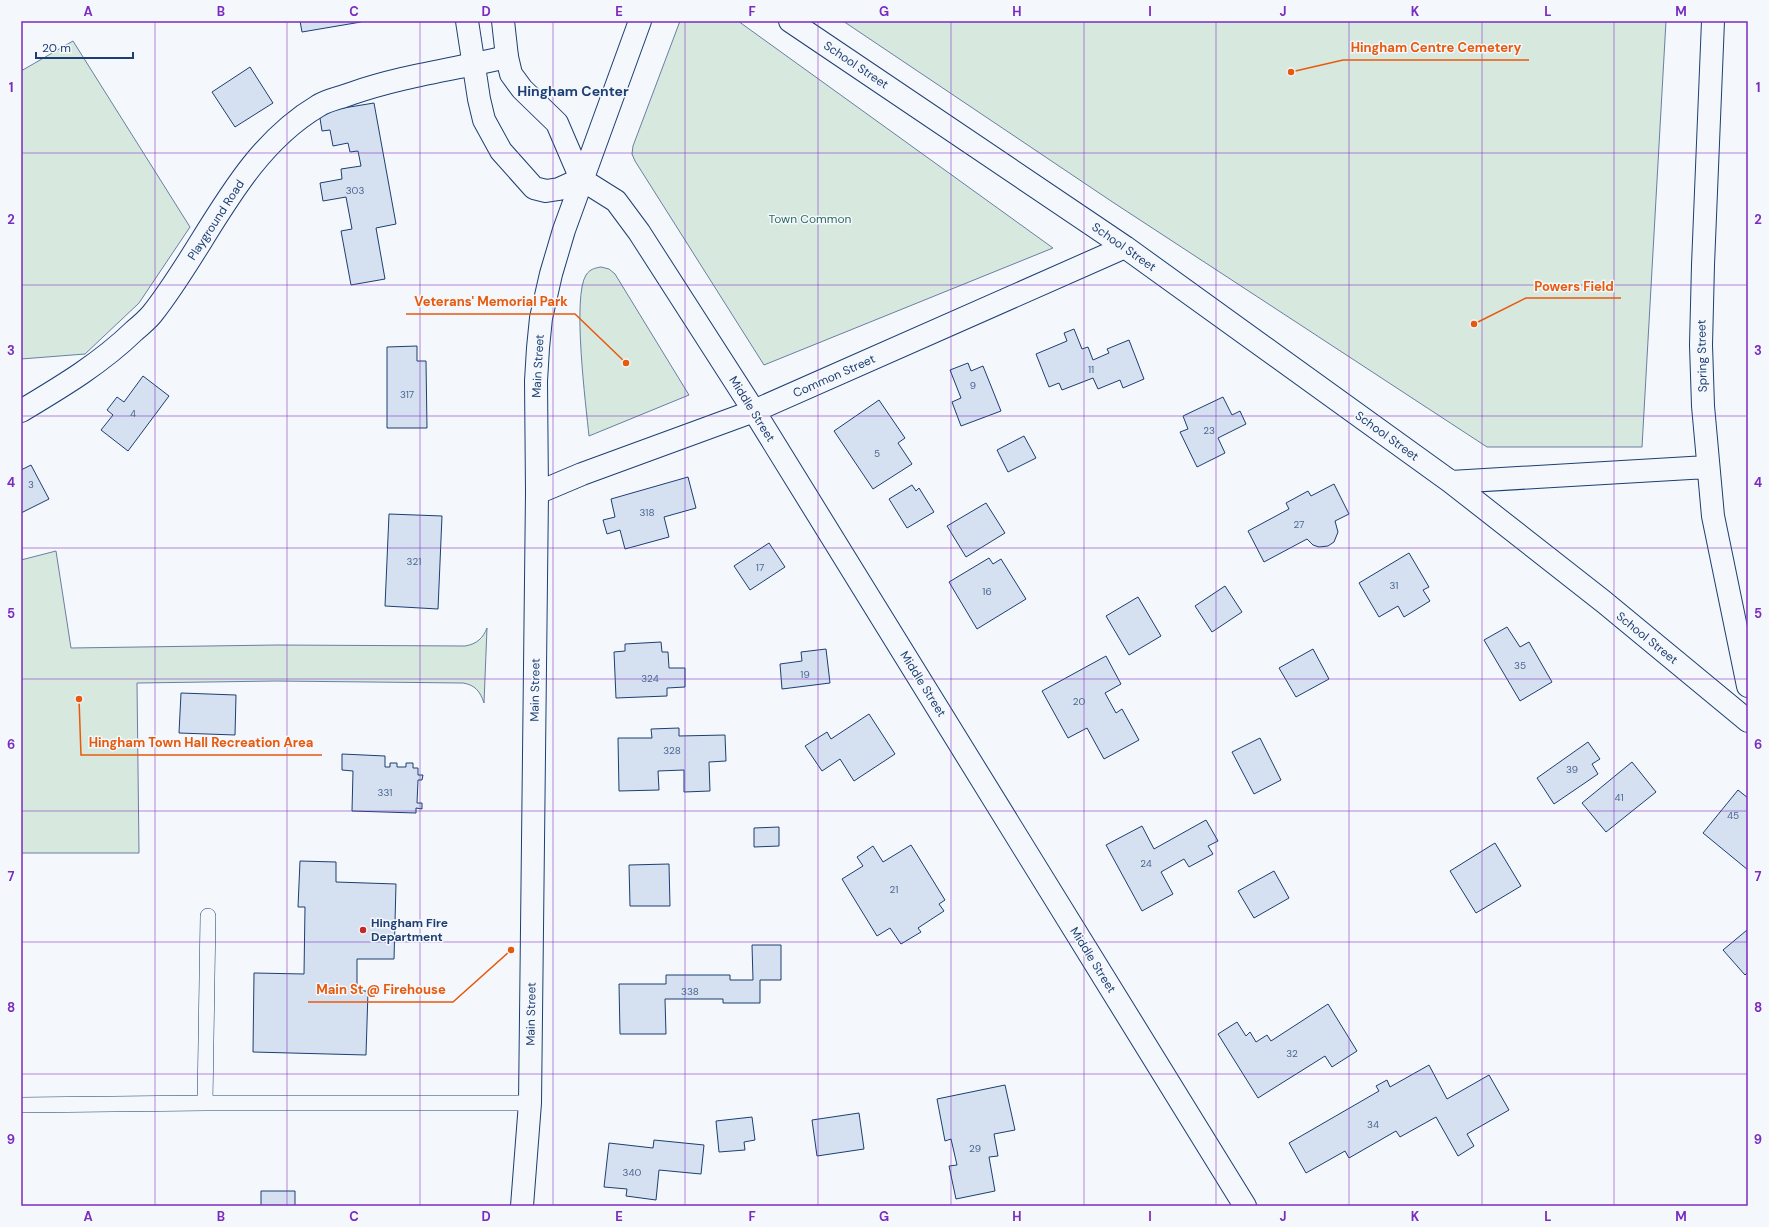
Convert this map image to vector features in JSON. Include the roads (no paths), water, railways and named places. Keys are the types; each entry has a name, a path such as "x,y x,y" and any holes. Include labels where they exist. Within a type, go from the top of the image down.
{"street":[{"path":"467,21 479,99 484,120 501,151 534,188 546,191 559,189 581,179 557,123 522,89 511,74 507,56 503,21"},
{"name":"Main Street","path":"522,1206 530,1103 537,493 536,381 541,318 553,267 581,179 640,21"},
{"name":"School Street","path":"790,21 1125,247 1451,482 1604,602 1748,721"},
{"name":"Spring Street","path":"1713,21 1705,185 1702,345 1703,406 1713,516 1748,686"},
{"name":"Playground Road","path":"21,411 77,377 106,356 151,315 196,251 233,190 270,144 294,121 320,105 373,86 507,56"},
{"name":"Middle Street","path":"581,179 616,201 643,238 754,411 1245,1206"},
{"name":"Common Street","path":"537,493 582,474 754,411 1125,247"},
{"path":"1451,482 1708,467"}],"lane":[{"path":"205,1103 208,916"},
{"path":"21,1105 205,1103 530,1103"}],"place":[{"name":"Hingham Centre Cemetery","path":"1291,72"},
{"name":"Powers Field","path":"1474,324"},
{"name":"Veterans' Memorial Park","path":"626,363"},
{"name":"Hingham Town Hall Recreation Area","path":"79,699"},
{"name":"Hingham Fire Department","path":"363,930"},
{"name":"Main St @ Firehouse","path":"511,950"}],"district":[{"name":"Hingham Center","path":"573,91"}],"park label":[{"name":"Town Common","path":"810,219"}]}
